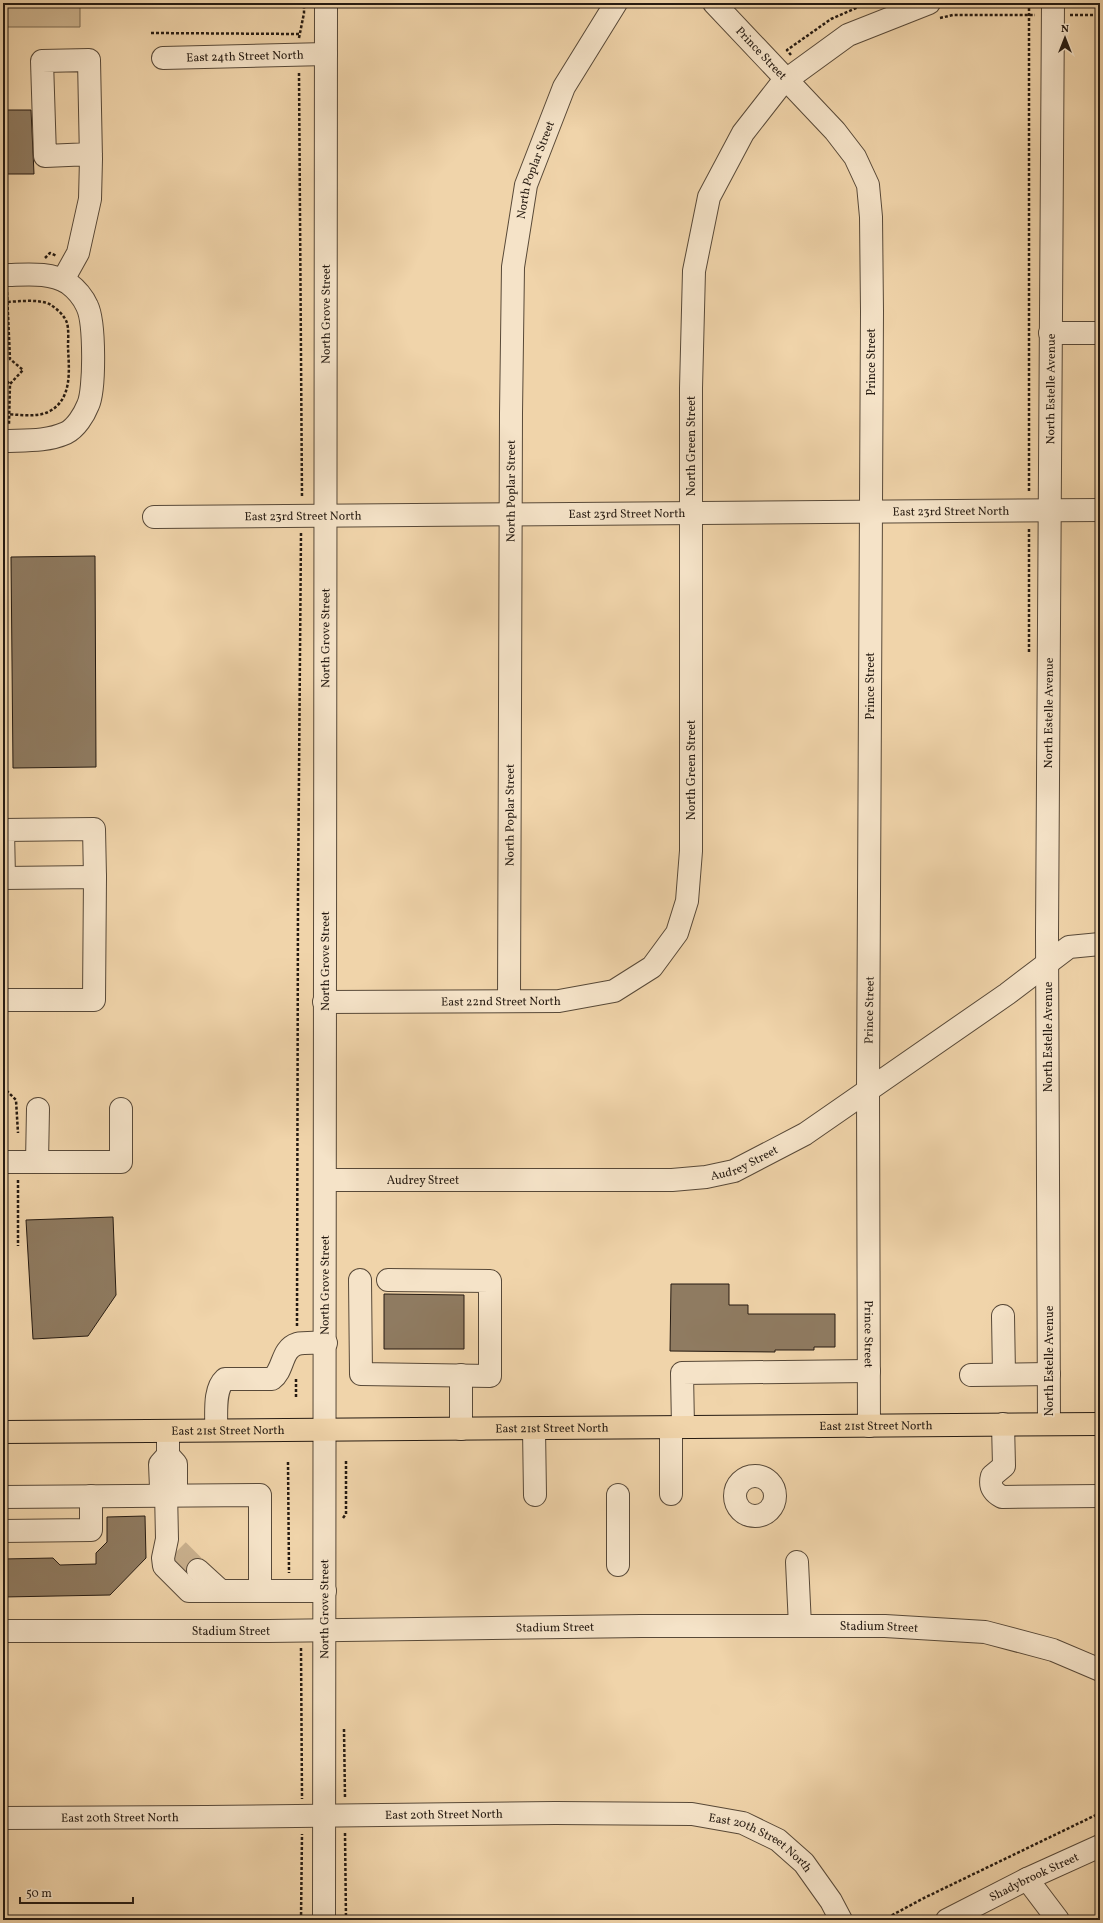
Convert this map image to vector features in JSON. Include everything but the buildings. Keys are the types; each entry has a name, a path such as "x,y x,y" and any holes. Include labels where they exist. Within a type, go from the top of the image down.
{"main road":[{"name":"East 21st Street North","path":"3,1432 461,1430 1100,1424"}],"street":[{"name":"North Grove Street","path":"324,1920 335,1816 325,1630 326,1343 324,1002 326,3"},
{"name":"North Poplar Street","path":"509,1001 513,268 526,185 564,87 616,3"},
{"name":"Prince Street","path":"714,3 835,131 851,152 868,185 871,232 868,1090 869,1426"},
{"name":"North Estelle Avenue","path":"1049,1424 1047,964 1039,510 1050,333 1053,9"},
{"path":"787,80 848,35 932,11"},
{"name":"East 24th Street North","path":"163,58 299,44 326,54"},
{"path":"63,280 78,253 90,199 91,154 89,60 42,61 45,156 91,154"},
{"name":"North Green Street","path":"663,952 677,933 687,901 691,851 691,513 694,271 709,197 743,133 782,83 787,80"},
{"path":"5,275 48,275 63,280 77,291 87,307 90,315 92,334 92,387 89,405 79,422 67,433 44,440 6,441"},
{"path":"1050,333 1100,332"},
{"name":"East 23rd Street North","path":"154,516 1100,510"},
{"path":"3,1000 94,1000 95,877 94,829 3,830 3,878 95,877"},
{"name":"Audrey Street","path":"325,1180 672,1180 706,1177 734,1171 804,1134 1007,994 1069,947 1100,944"},
{"name":"East 22nd Street North","path":"324,1002 559,1001 614,991 652,967 663,952"},
{"path":"37,1162 38,1109"},
{"path":"3,1162 121,1162 121,1109"},
{"path":"325,1279 490,1281 490,1376 361,1374 376,1280"},
{"path":"1003,1316 1004,1374"},
{"path":"216,1430 217,1401 220,1383 225,1379 272,1379 278,1375 288,1372 287,1351 297,1344 326,1343"},
{"path":"670,1494 682,1373 869,1371"},
{"path":"971,1375 1049,1374"},
{"path":"461,1376 461,1430"},
{"path":"1003,1424 1004,1466 992,1476 991,1487 994,1492 1002,1497 1100,1496"},
{"path":"534,1429 535,1496"},
{"path":"168,1431 168,1455 160,1464 161,1488 166,1493 173,1545 163,1558 164,1566 170,1573 189,1591 325,1591"},
{"path":"3,1496 91,1496 166,1493 260,1495 260,1591"},
{"path":"618,1495 618,1565"},
{"path":"3,1531 91,1530 91,1496"},
{"path":"797,1562 800,1626"},
{"path":"198,1570 221,1591"},
{"name":"Stadium Street","path":"3,1631 301,1631 884,1626 985,1632 1053,1650 1100,1670"},
{"name":"East 20th Street North","path":"3,1818 555,1813 692,1814 743,1823 778,1840 804,1863 831,1902 841,1920"},
{"name":"Shadybrook Street","path":"947,1920 1027,1879 1100,1846"},
{"path":"1027,1879 1058,1920"}],"path":[{"path":"297,1344 298,895 302,515 299,44 304,13 304,3"},
{"path":"1029,3 1039,510 1029,658"},
{"path":"932,11 953,15 1029,15 1053,9 1100,15"},
{"path":"151,34 299,44"},
{"path":"5,275 8,302 10,359 23,370 10,384 6,441"},
{"path":"3,302 42,302 50,305 62,314 67,322 69,368 68,388 58,406 47,413 34,415 3,414"},
{"path":"3,378 10,384"},
{"path":"288,1372 296,1397"},
{"path":"341,1522 346,1514 346,1461"},
{"path":"288,1462 289,1591"},
{"path":"301,1631 301,1920"},
{"path":"344,1723 335,1816 346,1920"},
{"path":"883,1920 924,1898 1100,1813"}],"shaded area":[{"path":"3,3 80,3 80,27 3,27"}],"tunnel":[{"path":"178,1550 198,1570"}]}
